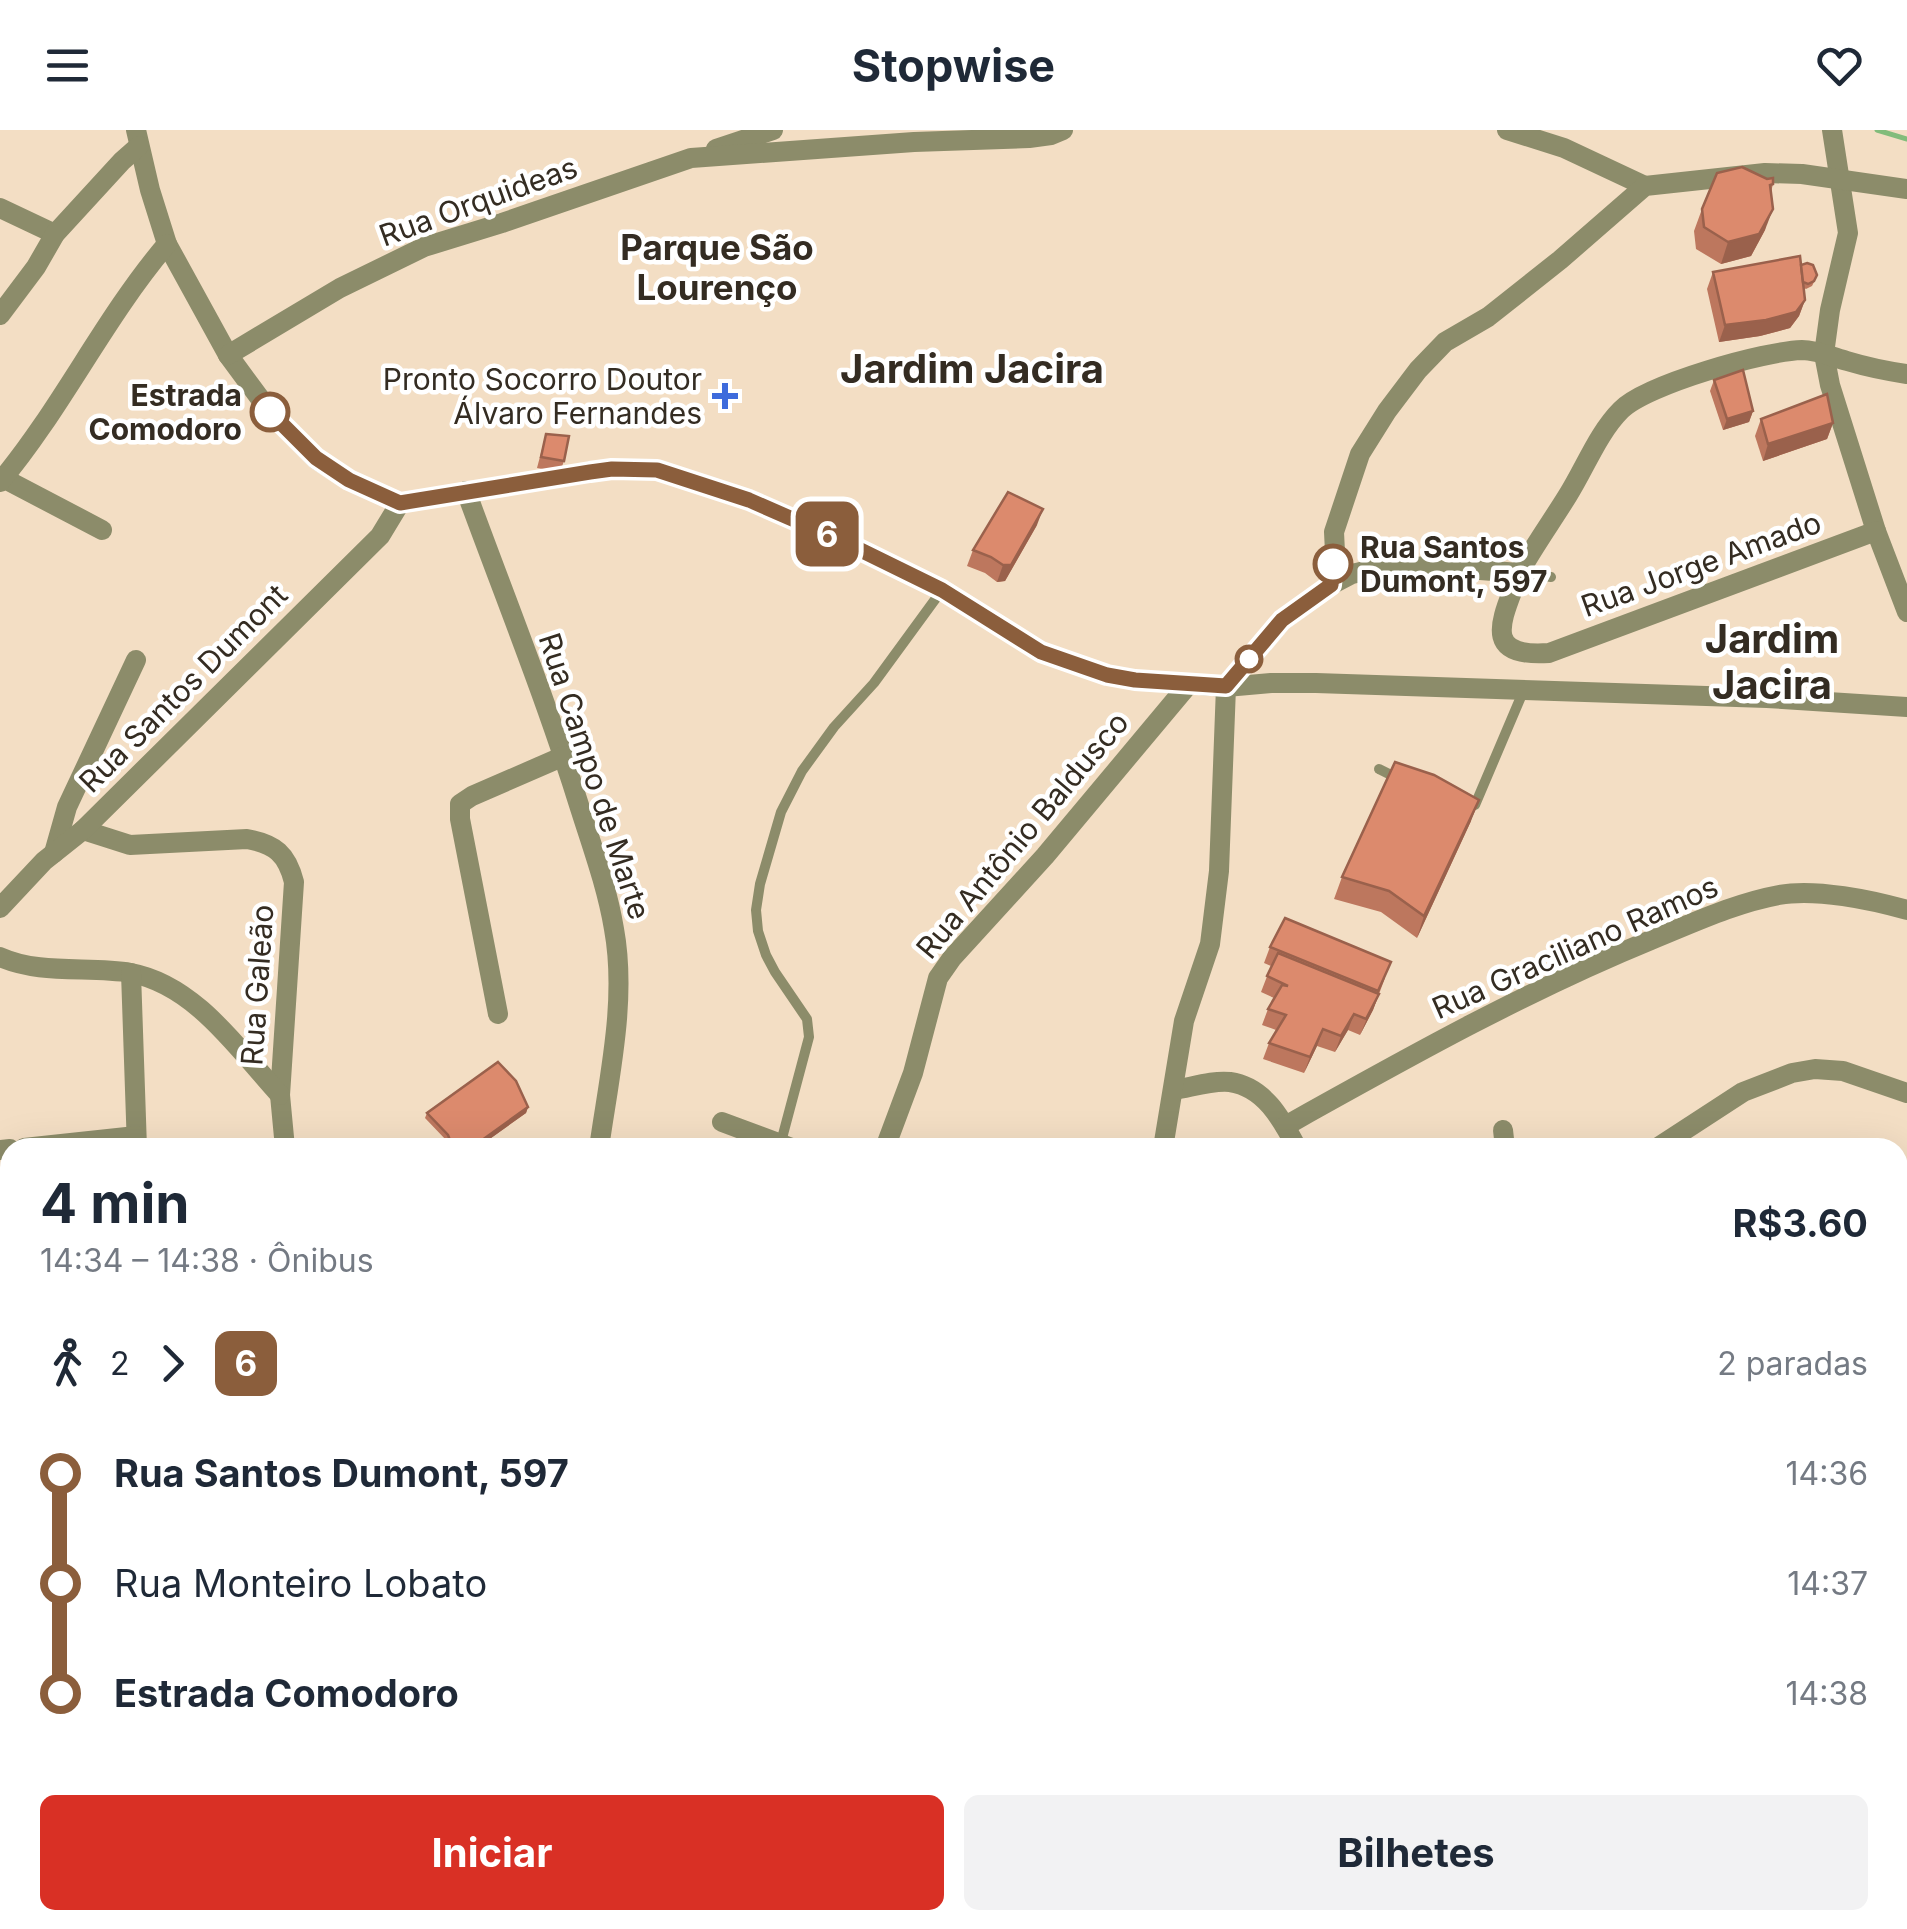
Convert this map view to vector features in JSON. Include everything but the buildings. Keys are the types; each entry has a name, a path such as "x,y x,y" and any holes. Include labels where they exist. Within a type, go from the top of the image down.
{"street":[{"path":"690,158 773,130"},
{"name":"Rua Orquideas","path":"228,354 340,288 424,247 690,158 1028,138 1064,130"},
{"path":"1507,130 1564,148 1645,186 1765,172 1907,189"},
{"path":"1832,130 1848,233 1824,354 1876,531 1907,612"},
{"path":"0,316 55,234 138,138"},
{"path":"138,138 167,244 228,354 270,412 316,458 349,480 400,503 612,469 657,470 749,500 838,539 942,590 1041,652 1107,675 1135,680 1226,686 1303,683 1768,698 1907,707"},
{"path":"1331,585 1334,532 1360,454 1418,370 1445,342 1488,317 1645,186"},
{"path":"0,208 55,234"},
{"path":"102,530 2,480 142,273 167,244"},
{"path":"1165,1138 1184,1021 1210,944 1219,871 1226,686 1282,620 1331,585 1369,570 1430,566 1518,573 1607,429 1622,409 1642,395 1744,360 1806,350 1907,374"},
{"name":"Rua Campo de Marte","path":"466,491 564,756 602,876 614,930 618,980 615,1033 601,1138"},
{"name":"Rua Santos Dumont","path":"0,908 380,536 400,503"},
{"name":"Rua Jorge Amado","path":"1518,573 1501,625 1501,637 1514,650 1549,653 1876,531"},
{"path":"54,854 67,807 136,660"},
{"name":"Rua Antônio Baldusco","path":"889,1138 913,1073 938,978 1188,684"},
{"path":"498,1014 460,804 564,756"},
{"name":"Rua Galeão","path":"83,830 130,845 246,839 265,842 285,858 294,882 280,1095 284,1138"},
{"name":"Rua Graciliano Ramos","path":"1285,1126 1529,995 1730,908 1782,894 1836,895 1907,910"},
{"path":"0,956 22,964 130,973 174,988 193,1000 280,1095"},
{"path":"130,973 136,1138"},
{"path":"1673,1138 1743,1092 1815,1069 1843,1071 1907,1094"},
{"path":"1174,1090 1228,1082 1244,1086 1271,1105 1292,1138"},
{"path":"722,1122 767,1138"}],"lane":[{"path":"1518,573 1551,577"},
{"path":"788,1138 809,1037 807,1019 775,972 758,932 760,884 781,812 802,771 834,727 874,683 942,590"},
{"path":"1459,809 1475,805 1524,690"},
{"path":"1379,769 1411,785"}],"waterway":[{"path":"1877,130 1907,139"}],"bus line":[{"name":"6","path":"270,412 316,458 349,480 400,503 612,469 657,470 749,500 838,539 942,590 1041,652 1107,675 1135,680 1226,686 1282,620 1331,585 1333,564"}],"place":[{"name":"Pronto Socorro Doutor Álvaro Fernandes","path":"725,396"},
{"name":"Estrada Comodoro","path":"270,412"},
{"name":"Rua Santos Dumont, 597","path":"1333,564"}],"district":[{"name":"Parque São Lourenço","path":"717,267"},
{"name":"Jardim Jacira","path":"972,368"},
{"name":"Jardim Jacira","path":"1772,661"}]}
